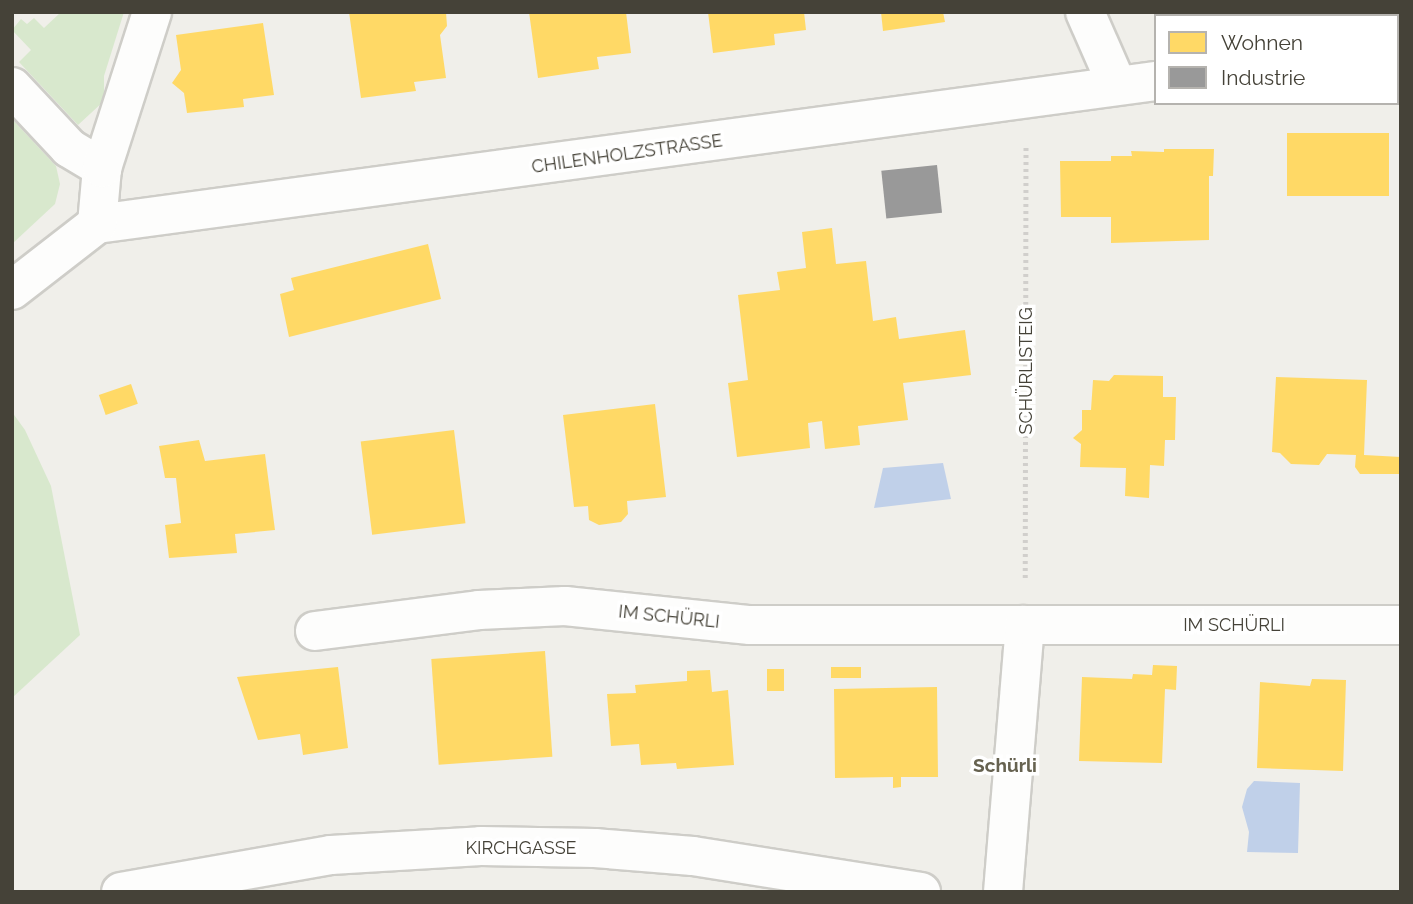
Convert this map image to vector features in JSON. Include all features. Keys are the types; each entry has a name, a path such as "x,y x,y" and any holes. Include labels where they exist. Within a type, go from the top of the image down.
{"street":[{"path":"12,290 97,225 102,168 152,12"},
{"path":"1085,12 1117,85"},
{"name":"CHILENHOLZSTRASSE","path":"97,225 1154,81"},
{"path":"12,87 69,148 102,168"},
{"name":"IM SCHÜRLI","path":"315,631 479,610 565,606 750,625 1401,625"},
{"path":"1003,892 1025,625"},
{"name":"KIRCHGASSE","path":"121,892 331,855 481,846 595,848 693,856 921,892"}],"path":[{"name":"SCHÜRLISTEIG","path":"1025,625 1026,145"}],"green space":[{"path":"61,12 124,12 104,76 104,101 78,125 19,62 31,50 12,30 21,19 27,24 34,18 44,28"},
{"path":"12,119 56,166 60,184 55,204 12,244"},
{"path":"12,412 25,430 51,486 80,635 12,698"}],"water":[{"path":"943,463 951,499 874,508 883,468"},
{"path":"1254,781 1300,783 1298,853 1247,852 1249,832 1242,807 1247,789"}],"building: Wohnen":[{"path":"349,12 446,12 447,26 440,35 446,78 414,82 416,91 361,98"},
{"path":"529,12 626,12 631,53 597,57 599,69 538,78"},
{"path":"708,12 804,12 806,30 774,34 775,45 713,53"},
{"path":"881,12 943,12 945,22 883,31"},
{"path":"263,23 274,95 243,99 244,107 187,113 184,93 172,83 181,70 176,35"},
{"path":"1287,133 1389,133 1389,196 1287,196"},
{"path":"1164,149 1214,149 1213,176 1209,176 1209,240 1111,243 1111,217 1061,217 1060,161 1111,161 1111,156 1132,156 1131,151 1164,152"},
{"path":"832,228 836,264 866,261 873,321 896,317 899,339 965,330 971,375 903,383 908,420 858,426 860,445 825,449 822,421 808,423 810,448 737,457 728,383 748,380 738,295 780,290 777,272 806,268 802,232"},
{"path":"428,244 441,299 289,337 280,294 294,290 291,278"},
{"path":"1114,375 1163,376 1163,397 1176,397 1175,440 1165,440 1164,466 1150,465 1149,498 1125,496 1126,468 1080,467 1081,444 1073,438 1082,430 1082,410 1091,410 1093,380 1109,381"},
{"path":"1276,377 1367,380 1364,455 1401,457 1401,474 1360,474 1355,467 1356,455 1327,454 1319,465 1291,464 1280,453 1272,452"},
{"path":"131,384 138,404 106,415 99,395"},
{"path":"655,404 666,497 627,501 628,514 621,522 599,525 589,520 588,506 574,507 563,415"},
{"path":"454,430 465,523 372,535 361,441"},
{"path":"199,440 205,461 265,454 275,530 235,534 237,553 169,558 165,525 181,523 176,478 165,478 159,446"},
{"path":"545,651 552,757 439,765 431,659"},
{"path":"1153,665 1177,666 1176,690 1165,689 1162,763 1079,761 1082,677 1132,679 1133,674 1152,675"},
{"path":"338,667 348,748 303,755 300,734 258,740 237,677"},
{"path":"831,667 861,667 861,678 831,678"},
{"path":"767,669 784,669 784,691 767,691"},
{"path":"710,670 712,692 728,690 734,765 677,769 676,763 641,765 639,744 611,746 607,694 636,693 635,685 687,681 687,671"},
{"path":"1312,679 1346,680 1343,771 1257,768 1260,682 1310,686"},
{"path":"937,687 938,777 901,777 901,787 893,788 893,777 835,778 834,689"}],"building: Industrie":[{"path":"937,165 942,213 886,219 881,171"}],"district":[{"name":"Schürli","path":"1005,766"}]}
